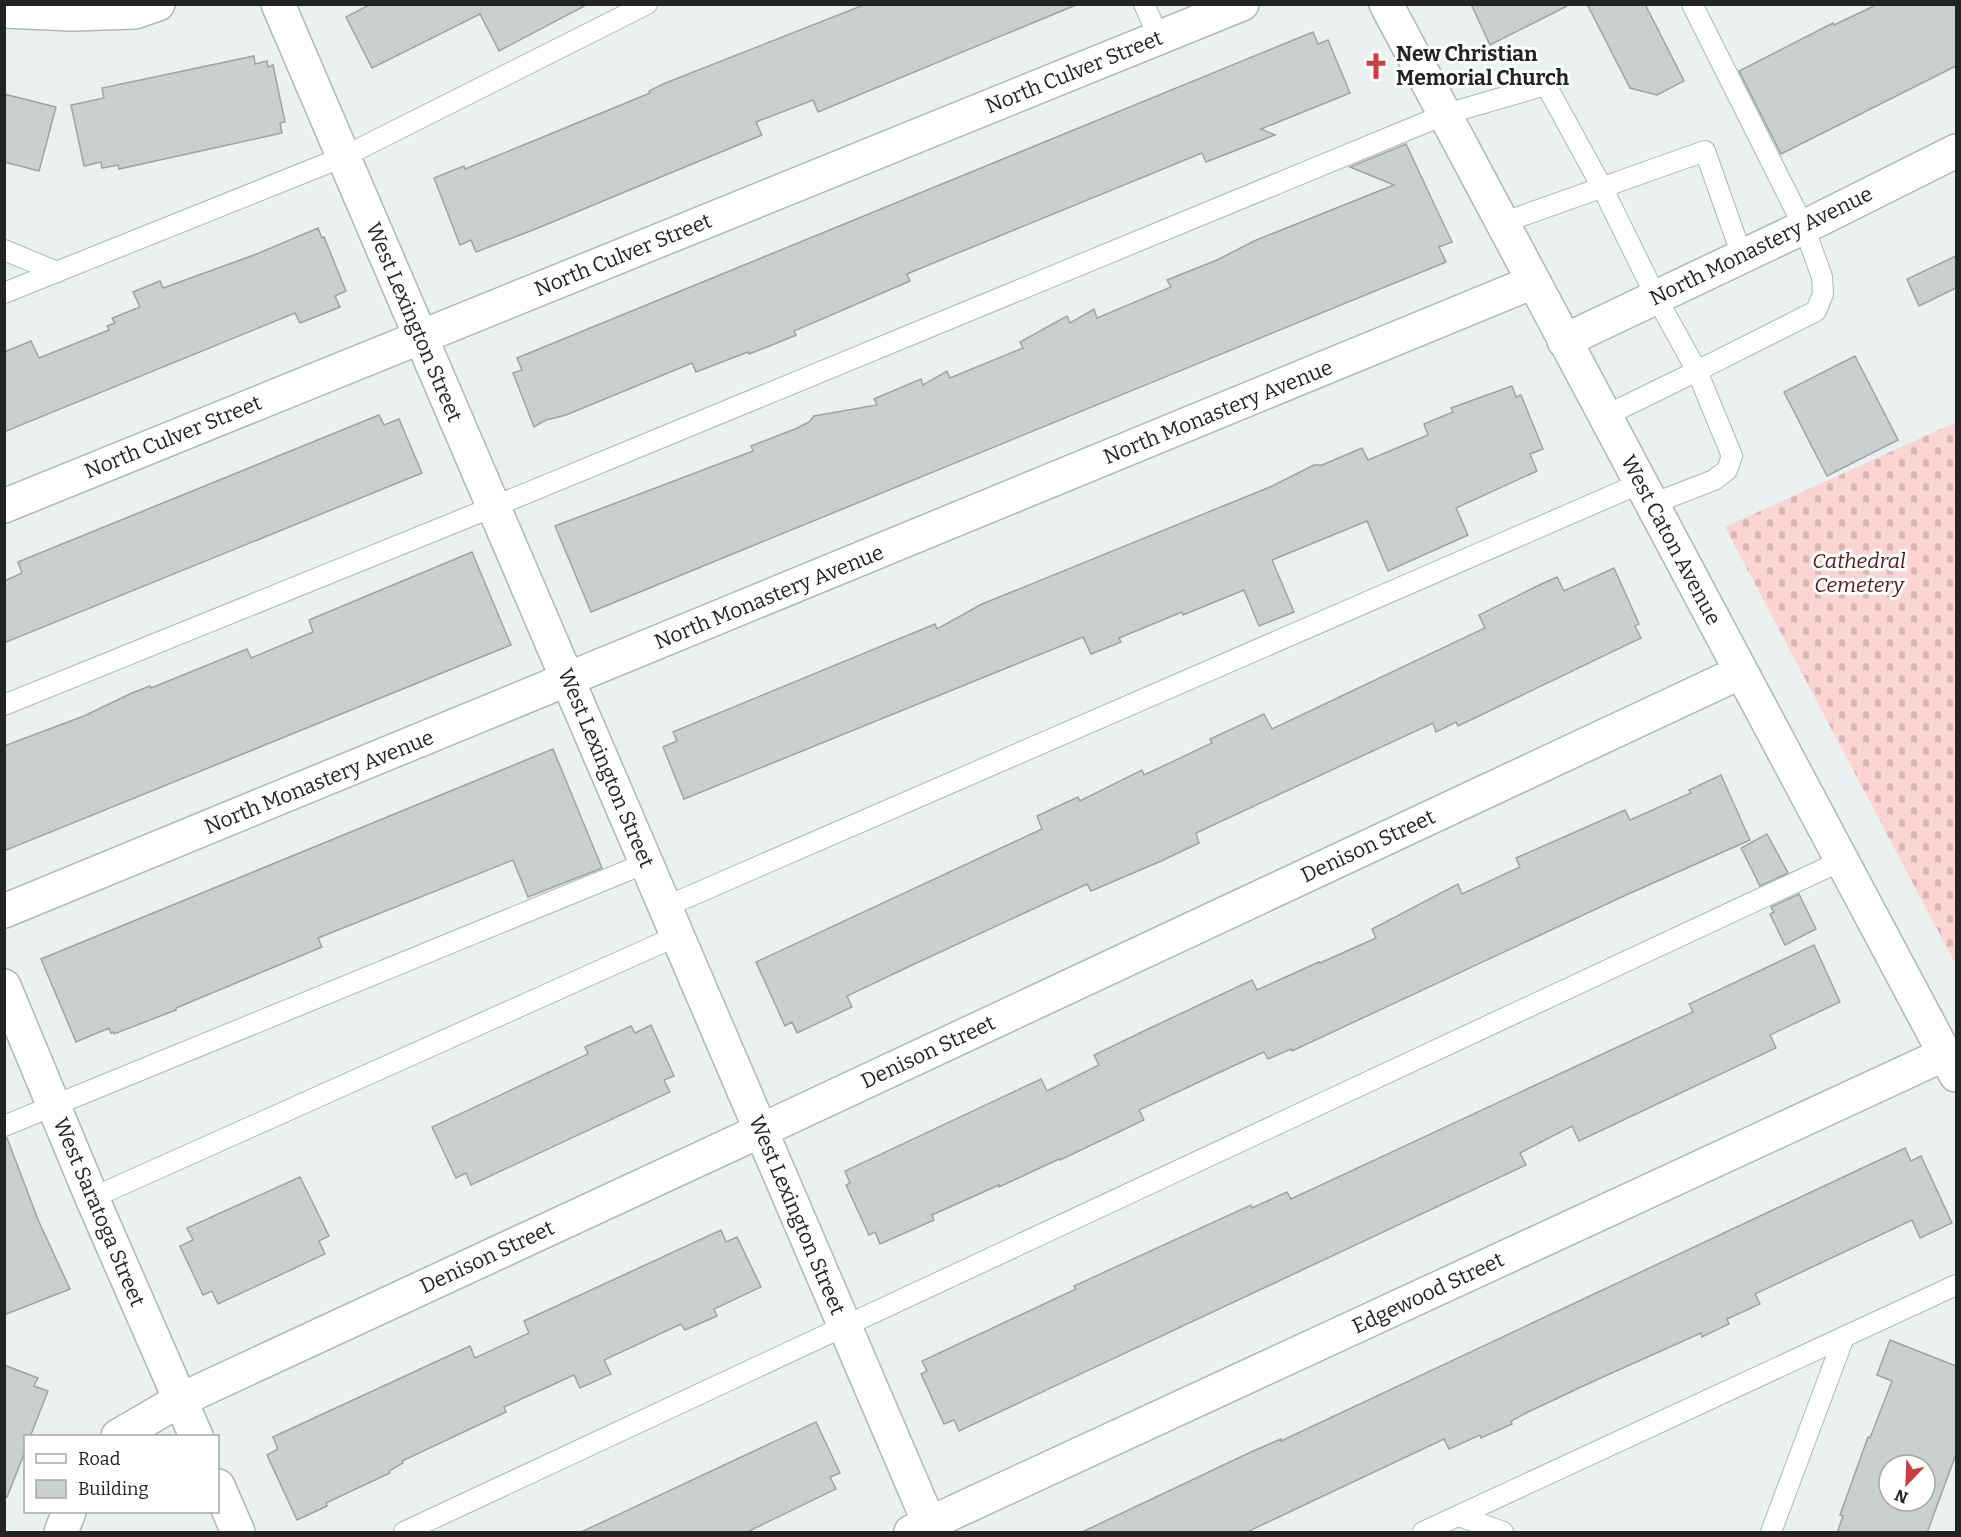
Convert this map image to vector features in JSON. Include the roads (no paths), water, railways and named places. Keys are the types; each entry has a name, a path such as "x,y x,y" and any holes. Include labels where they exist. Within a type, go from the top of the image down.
{"street":[{"path":"4,11 72,14 135,12 158,4"},
{"name":"West Lexington Street","path":"278,4 845,1328 925,1530"},
{"name":"North Culver Street","path":"4,506 1242,4"},
{"name":"West Caton Avenue","path":"1386,4 1951,1064"},
{"name":"North Monastery Avenue","path":"1564,340 1804,227 1956,151"},
{"name":"North Monastery Avenue","path":"4,911 1533,282"},
{"name":"Denison Street","path":"120,1435 180,1400 1741,672"},
{"name":"West Saratoga Street","path":"4,986 92,1198 195,1435"},
{"name":"Edgewood Street","path":"925,1530 1951,1064"},
{"path":"219,1488 238,1533"},
{"path":"61,1533 69,1513"}],"lane":[{"path":"4,293 344,157 647,4"},
{"path":"1144,4 1159,38"},
{"path":"1605,416 1816,312 1823,294 1822,278 1804,227 1692,4"},
{"path":"4,705 493,507 1446,114 1546,86 1603,189 1656,297 1697,371 1732,456 1727,470 1714,480 1647,493 665,907"},
{"path":"1502,223 1706,151 1742,256"},
{"path":"4,250 57,272"},
{"path":"404,1533 1841,861"},
{"path":"4,1126 646,863"},
{"path":"92,1198 677,936"},
{"path":"1423,1533 1956,1285"},
{"path":"1771,1533 1844,1337"},
{"path":"1459,1516 1503,1533"}],"place":[{"name":"New Christian Memorial Church","path":"1376,66"}],"park label":[{"name":"Cathedral Cemetery","path":"1859,573"}]}
